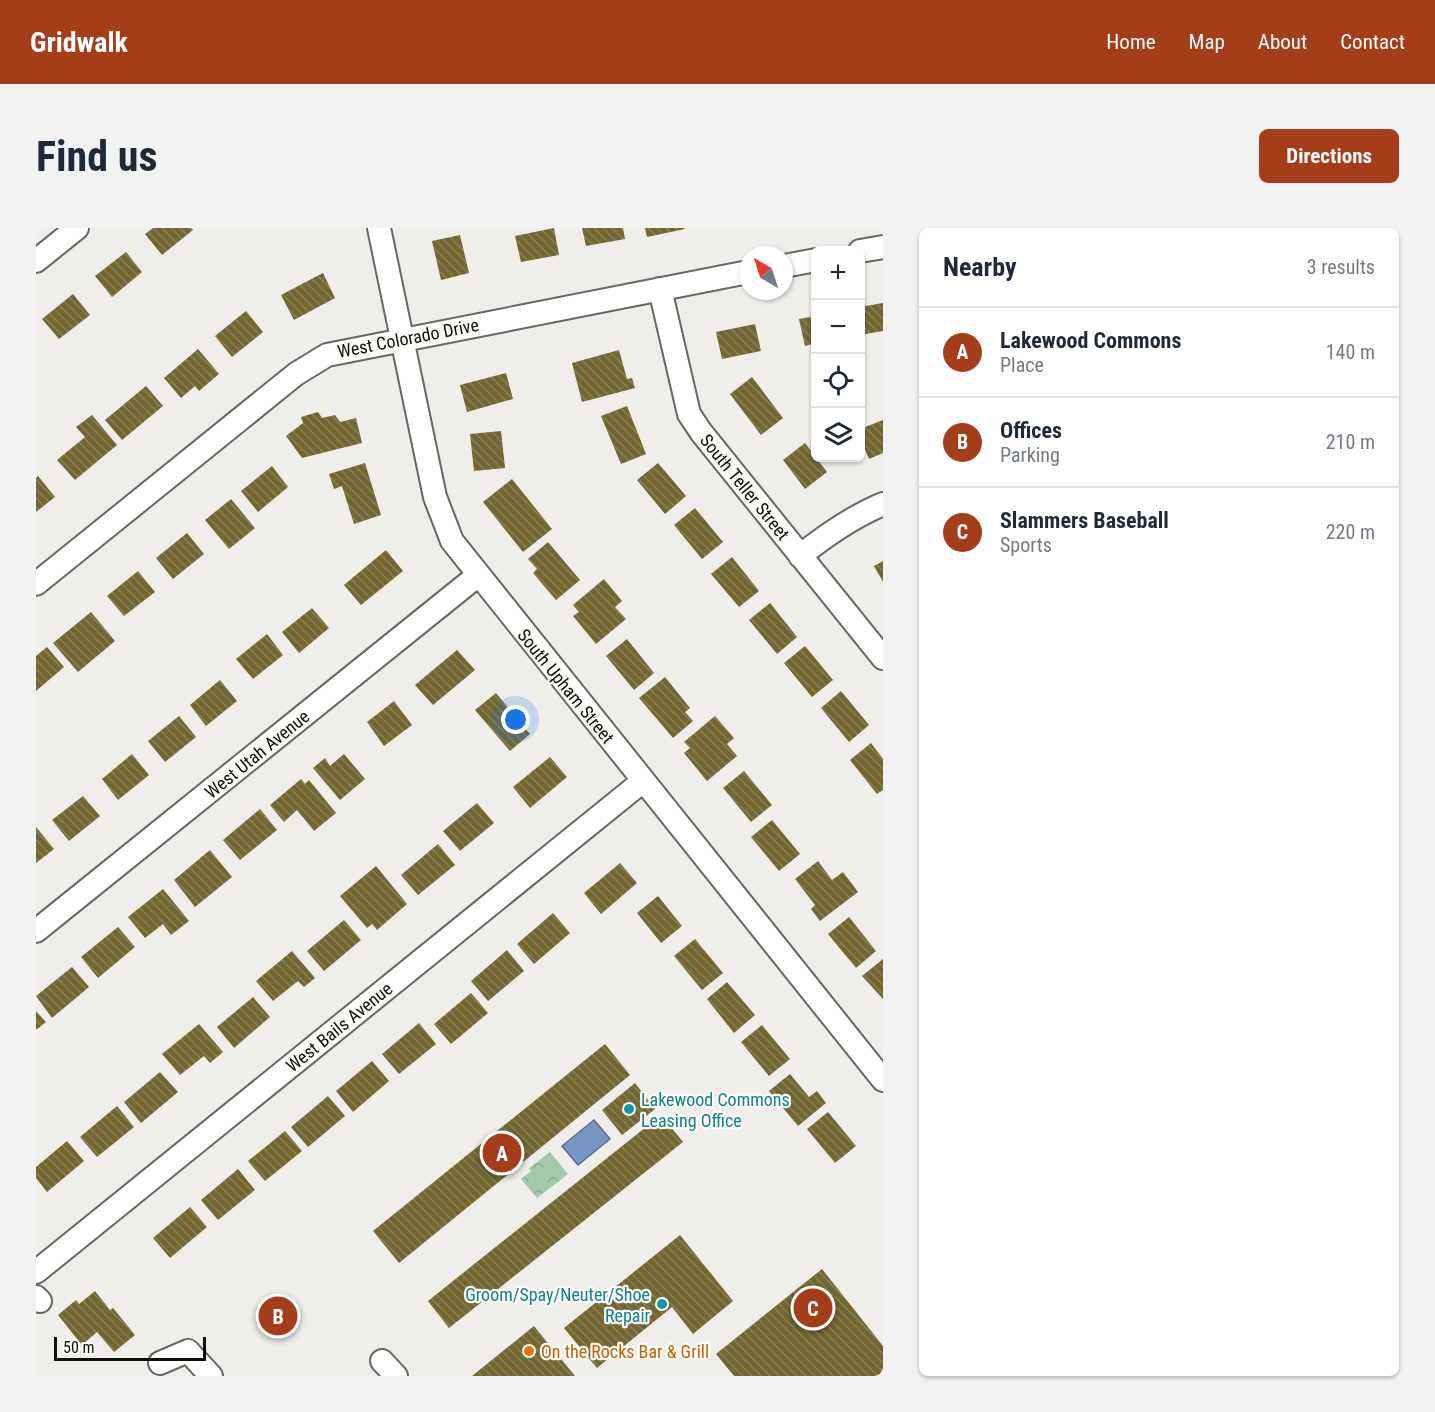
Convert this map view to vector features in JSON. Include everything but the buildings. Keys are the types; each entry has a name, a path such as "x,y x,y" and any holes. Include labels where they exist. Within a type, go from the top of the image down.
{"street":[{"path":"36,261 77,228"},
{"name":"South Upham Street","path":"379,228 435,497 452,541 477,576 883,1080"},
{"path":"865,250 883,247"},
{"path":"793,264 811,261"},
{"name":"West Colorado Drive","path":"36,584 312,363 327,355 739,275"},
{"name":"South Teller Street","path":"660,289 690,414 800,556 883,658"},
{"path":"800,556 831,531 861,513 883,504"},
{"name":"West Utah Avenue","path":"36,931 477,576"},
{"name":"West Bails Avenue","path":"36,1272 643,781"},
{"path":"160,1363 188,1351 211,1376"}],"green space":[{"path":"550,1152 568,1174 537,1198 521,1179 531,1171 529,1168"}],"water":[{"path":"594,1120 610,1139 578,1165 562,1146"}],"place":[{"name":"Lakewood Commons Leasing Office","path":"629,1109"},
{"name":"Lakewood Commons","path":"502,1153"},
{"name":"Groom/Spay/Neuter/Shoe Repair","path":"662,1304"},
{"name":"Slammers Baseball","path":"813,1308"},
{"name":"Offices","path":"278,1316"},
{"name":"On the Rocks Bar & Grill","path":"529,1351"}]}
